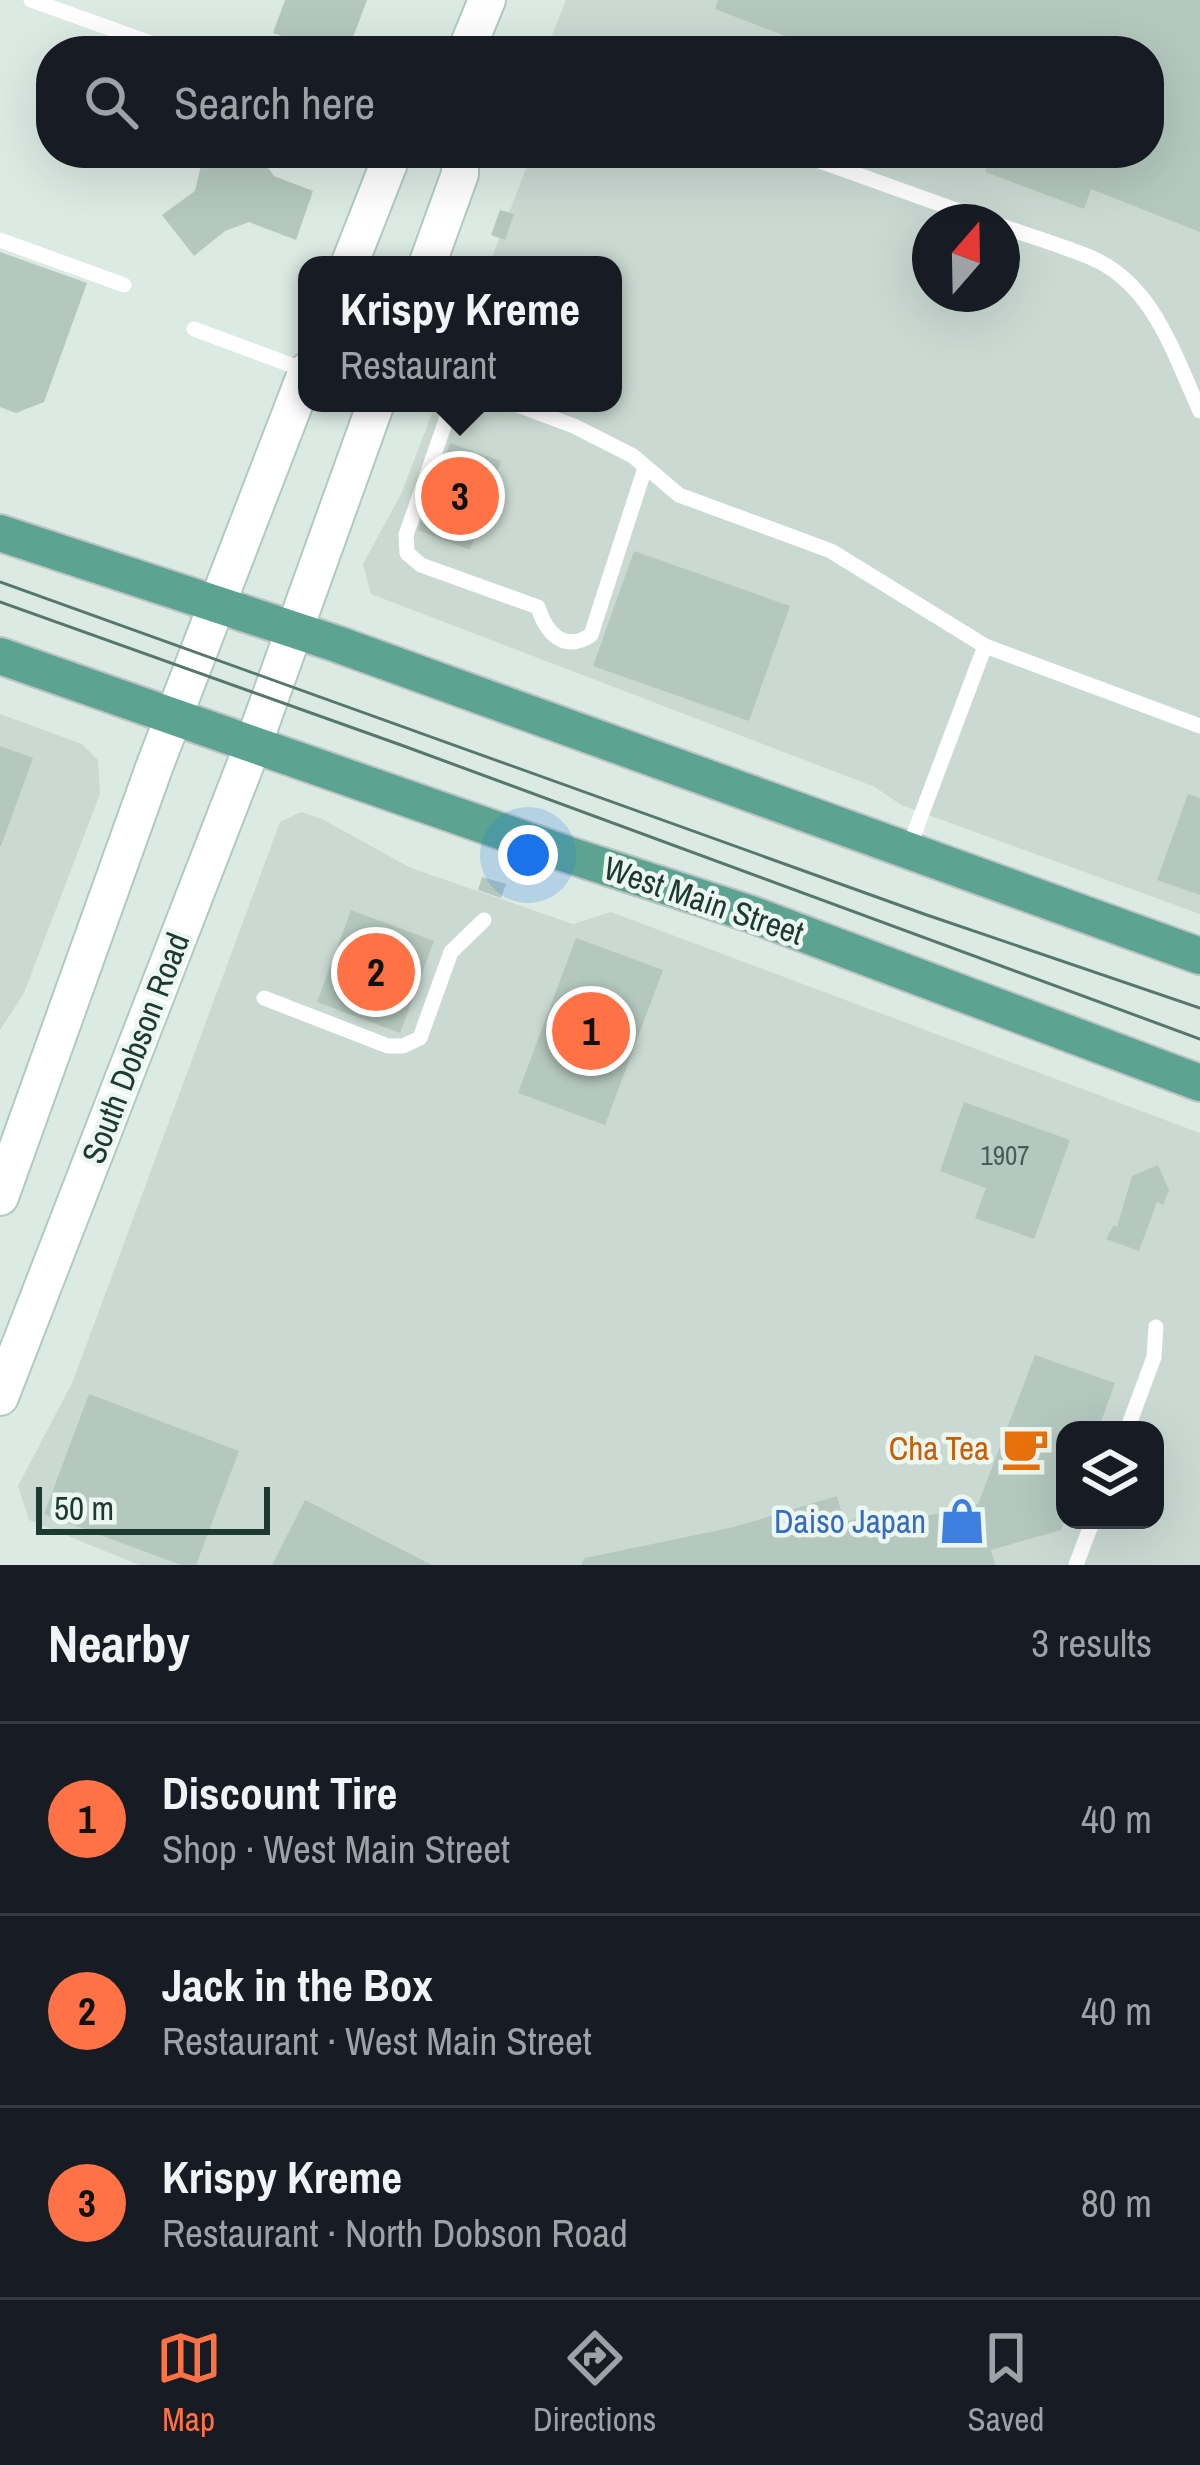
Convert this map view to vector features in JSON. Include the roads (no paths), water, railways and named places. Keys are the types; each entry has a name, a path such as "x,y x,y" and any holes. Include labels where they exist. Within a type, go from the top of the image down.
{"main road":[{"path":"472,36 487,0"},
{"path":"353,256 387,168"},
{"path":"430,256 460,168"},
{"path":"0,1197 190,671 298,394"},
{"name":"South Dobson Road","path":"0,1397 253,745 373,412"},
{"path":"0,533 295,630 1200,956"},
{"name":"West Main Street","path":"0,656 751,914 1200,1083"}],"lane":[{"path":"32,0 132,36"},
{"path":"839,168 940,204"},
{"path":"1020,233 1096,260 1132,285 1152,309 1200,411"},
{"path":"0,240 124,285"},
{"path":"194,329 298,368"},
{"path":"449,412 406,536 407,553 421,565 538,608 545,629 563,642 580,642 591,635 645,468"},
{"path":"536,412 633,456 679,494 830,551 985,646 1200,726"},
{"path":"908,850 985,646"},
{"path":"263,998 388,1046 413,1043 420,1038 451,952 484,920"},
{"path":"1130,1421 1154,1358 1156,1328"},
{"path":"1076,1565 1090,1529"}],"tram line":[{"path":"0,582 924,914 1200,1008"},
{"path":"0,602 1200,1039"}],"place":[{"name":"Krispy Kreme","path":"460,496"},
{"name":"Jack in the Box","path":"376,972"},
{"name":"Discount Tire","path":"591,1031"},
{"name":"Cha Tea","path":"1025,1448"},
{"name":"Daiso Japan","path":"962,1521"}]}
